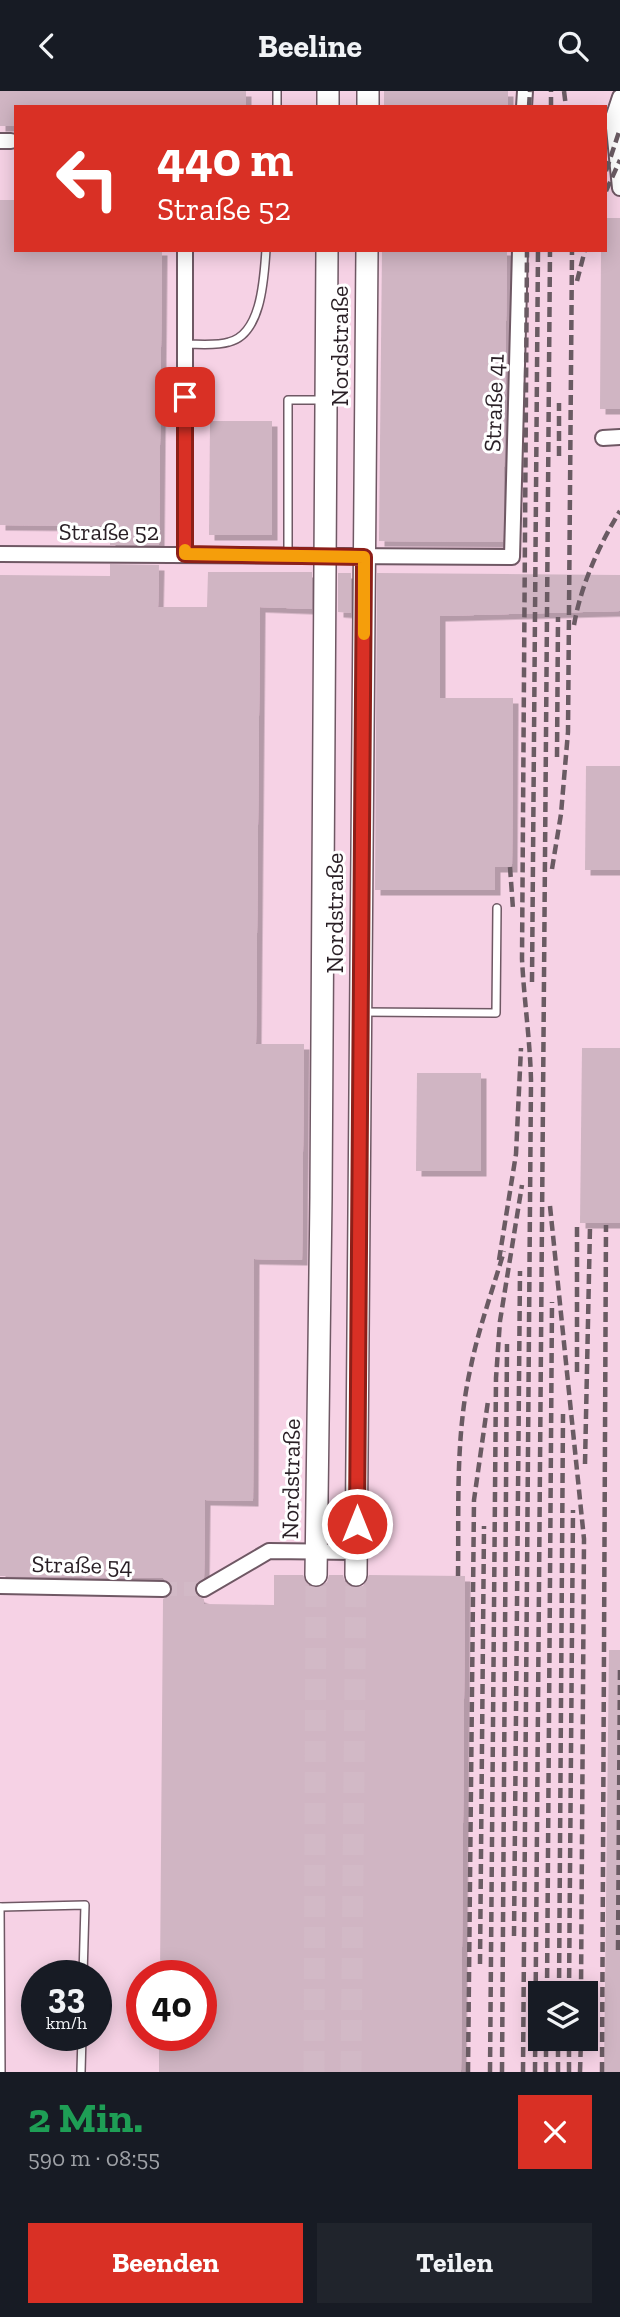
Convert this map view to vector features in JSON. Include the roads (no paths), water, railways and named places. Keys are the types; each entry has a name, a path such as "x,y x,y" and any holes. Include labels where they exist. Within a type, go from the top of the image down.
{"street":[{"path":"620,97 613,118 620,188"},
{"path":"185,252 185,554"},
{"name":"Nordstraße","path":"316,1575 321,1247 327,252"},
{"name":"Nordstraße","path":"356,1575 367,252"},
{"name":"Straße 41","path":"512,557 520,252"},
{"path":"603,438 620,437"},
{"name":"Straße 52","path":"0,554 512,557"},
{"path":"321,1198 359,1198"},
{"path":"321,1247 359,1247"},
{"path":"204,1589 270,1551 356,1552"},
{"name":"Straße 54","path":"0,1586 163,1589"}],"lane":[{"path":"185,344 230,342 240,337 250,325 262,295 266,252"},
{"path":"288,556 288,400 326,400"},
{"path":"361,1012 496,1013 497,908"},
{"path":"1,2072 1,1907 85,1905 83,1960"},
{"path":"81,2072 82,2051"}],"tunnel":[{"path":"314,2072 316,1575"},
{"path":"351,2072 356,1575"},
{"path":"163,1589 204,1589"}],"railway":[{"path":"529,105 530,91"},
{"path":"551,91 551,105"},
{"path":"564,91 566,105"},
{"path":"607,168 620,129"},
{"path":"607,189 620,160"},
{"path":"523,2072 531,1080 522,959 527,252"},
{"path":"532,982 538,252"},
{"path":"535,2072 550,252"},
{"path":"552,869 561,814 568,732 572,252"},
{"path":"577,281 584,252"},
{"path":"559,403 559,456"},
{"path":"574,625 592,566 620,511"},
{"path":"557,757 558,617"},
{"path":"510,867 513,909"},
{"path":"499,1260 516,1154 521,1048"},
{"path":"490,2072 496,1378 500,1321 522,1185"},
{"path":"550,1206 584,1539 581,1981"},
{"path":"602,2072 606,1225"},
{"path":"577,1226 577,1372"},
{"path":"585,1464 590,1227"},
{"path":"458,1576 462,1418 478,1337 504,1251"},
{"path":"514,1936 520,1271"},
{"path":"547,1981 552,1302"},
{"path":"502,2072 507,1344"},
{"path":"468,2072 474,1500 488,1401"},
{"path":"559,1981 563,1414"},
{"path":"569,1981 573,1510"},
{"path":"480,1964 484,1526"},
{"path":"618,1950 620,1665"},
{"path":"546,2051 546,2072"},
{"path":"558,2051 558,2072"},
{"path":"569,2051 569,2072"},
{"path":"580,2072 581,2051"}]}
